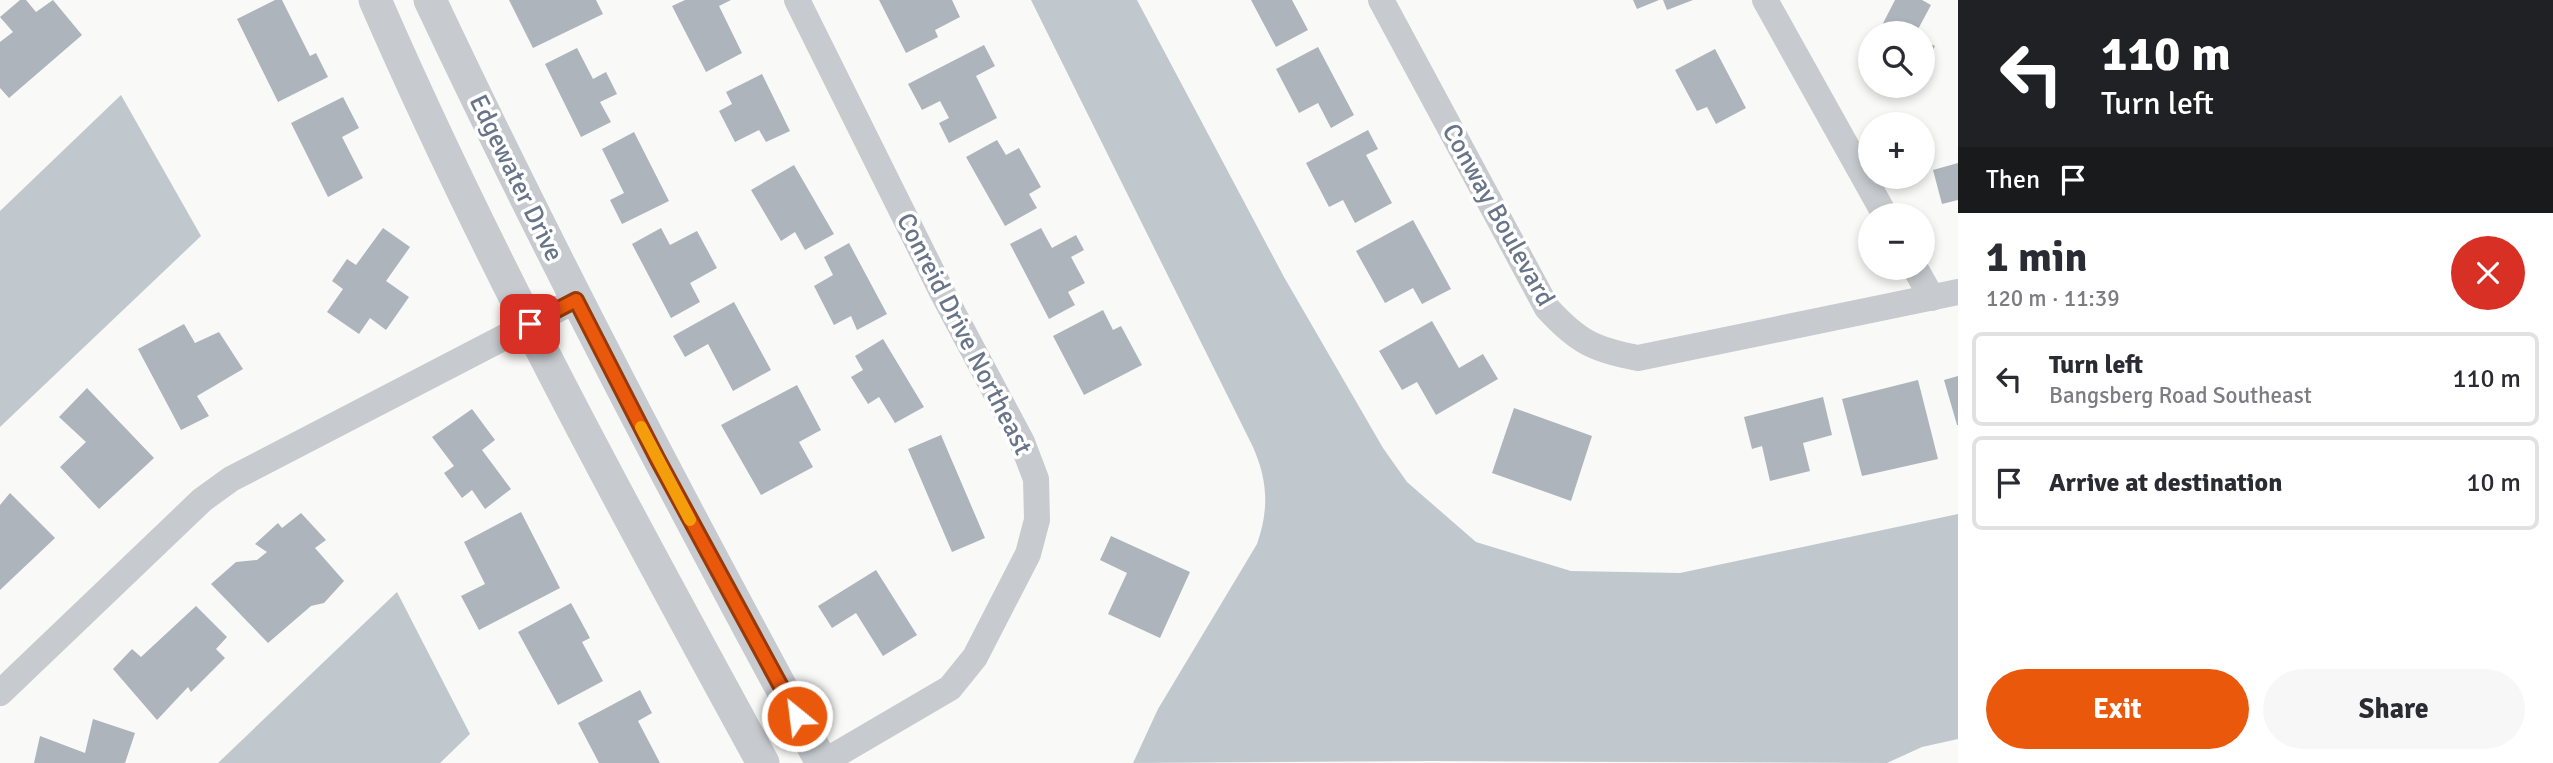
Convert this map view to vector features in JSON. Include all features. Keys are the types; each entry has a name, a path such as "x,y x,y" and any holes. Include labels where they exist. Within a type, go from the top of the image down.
{"street":[{"name":"Edgewater Drive","path":"375,0 530,324 642,542 763,763"},
{"name":"Edgewater Drive","path":"430,0 576,300 658,460 822,763"},
{"name":"Conreid Drive Northeast","path":"797,0 943,294 1022,442 1036,479 1037,520 1028,554 975,657 950,688 822,763"},
{"name":"Conway Boulevard","path":"1381,0 1547,308 1571,335 1603,352 1638,358 1958,292"},
{"path":"1765,0 1878,203"},
{"path":"1922,280 1932,298"},
{"path":"0,693 202,500 231,479 576,300"}],"shaded area":[{"path":"1031,0 1137,0 1284,277 1383,448 1407,482 1476,542 1571,571 1680,573 1958,514 1958,739 1922,747 1887,763 1133,763 1158,709 1257,544 1264,519 1264,484 1253,447"},
{"path":"121,95 201,236 0,427 0,211"},
{"path":"397,592 470,734 440,763 218,763"}],"building":[{"path":"20,0 26,0 36,12 53,0 82,35 9,98 0,88 0,42 13,32 0,17"},
{"path":"275,0 282,0 310,56 316,53 328,77 278,102 237,19"},
{"path":"509,0 596,0 603,14 533,48"},
{"path":"685,0 731,0 719,6 742,53 706,72 672,6"},
{"path":"879,0 952,0 960,17 935,30 938,37 906,53"},
{"path":"1251,0 1292,0 1308,30 1276,47"},
{"path":"1633,0 1659,0 1637,9"},
{"path":"1663,0 1693,0 1667,10"},
{"path":"1895,0 1922,0 1931,5 1922,21 1884,21"},
{"path":"984,45 995,66 976,76 997,118 949,143 939,123 949,118 940,101 922,110 908,84"},
{"path":"1318,47 1354,115 1331,128 1318,103 1299,113 1276,69"},
{"path":"577,48 593,79 606,72 617,94 600,102 611,122 581,137 545,64"},
{"path":"1715,49 1746,108 1716,124 1707,107 1697,111 1675,70"},
{"path":"762,74 790,131 766,142 759,130 735,142 719,111 732,104 726,92"},
{"path":"343,97 359,128 342,137 363,178 328,197 291,123"},
{"path":"1368,130 1378,149 1366,155 1392,203 1355,223 1343,200 1329,207 1306,163"},
{"path":"634,132 669,201 622,224 610,200 624,193 602,149"},
{"path":"997,140 1006,155 1019,148 1041,187 1029,194 1037,208 1005,226 966,157"},
{"path":"1958,163 1958,200 1942,204 1935,169"},
{"path":"794,165 834,234 805,250 795,232 781,241 751,190"},
{"path":"1413,220 1451,289 1422,304 1413,288 1385,303 1356,251"},
{"path":"383,228 410,247 386,281 409,297 386,330 370,318 359,334 327,312 343,289 332,281 347,259 356,265"},
{"path":"661,228 670,245 697,231 717,268 690,283 700,302 671,318 632,244"},
{"path":"1041,228 1052,248 1076,235 1084,250 1071,257 1085,283 1068,292 1075,305 1049,319 1010,244"},
{"path":"849,243 887,314 857,330 851,316 834,325 814,286 833,275 824,257"},
{"path":"734,302 771,370 733,391 708,344 685,357 673,336"},
{"path":"1103,310 1113,330 1121,326 1142,365 1084,395 1053,336"},
{"path":"1432,321 1459,368 1483,354 1498,379 1436,415 1417,382 1402,390 1379,351"},
{"path":"184,324 195,343 219,332 243,369 197,396 209,416 181,430 138,349"},
{"path":"883,339 924,407 895,423 879,397 868,404 851,377 863,370 855,356"},
{"path":"1958,376 1958,425 1957,425 1944,380"},
{"path":"1918,380 1938,459 1862,476 1842,399"},
{"path":"797,385 821,430 799,442 813,467 761,495 721,425"},
{"path":"87,388 154,458 99,509 60,467 86,442 59,417"},
{"path":"1823,397 1832,435 1803,443 1810,471 1770,481 1762,446 1752,449 1744,417"},
{"path":"1514,408 1592,436 1571,501 1492,473"},
{"path":"472,409 495,440 482,450 511,489 485,509 472,490 462,498 444,473 454,466 432,437"},
{"path":"941,435 985,538 952,552 908,449"},
{"path":"10,493 55,538 0,590 0,505"},
{"path":"521,512 560,588 479,630 461,596 485,584 464,542"},
{"path":"301,513 326,540 315,548 344,581 324,603 311,606 268,643 211,584 236,562 257,560 267,552 255,544 278,523 282,528"},
{"path":"1111,536 1190,572 1160,638 1108,614 1127,573 1100,560"},
{"path":"876,570 917,635 883,656 856,613 832,628 818,606"},
{"path":"571,603 590,638 582,642 603,681 558,705 518,632"},
{"path":"196,606 227,637 216,649 225,658 191,692 188,687 157,720 113,669 132,649 141,657"},
{"path":"640,690 652,713 638,721 660,763 599,763 578,723"},
{"path":"93,719 135,733 125,763 34,763 40,736 85,753"}],"slow traffic":[{"path":"641,427 690,520"}],"route":[{"path":"530,324 576,300 658,460 797,716"}]}
